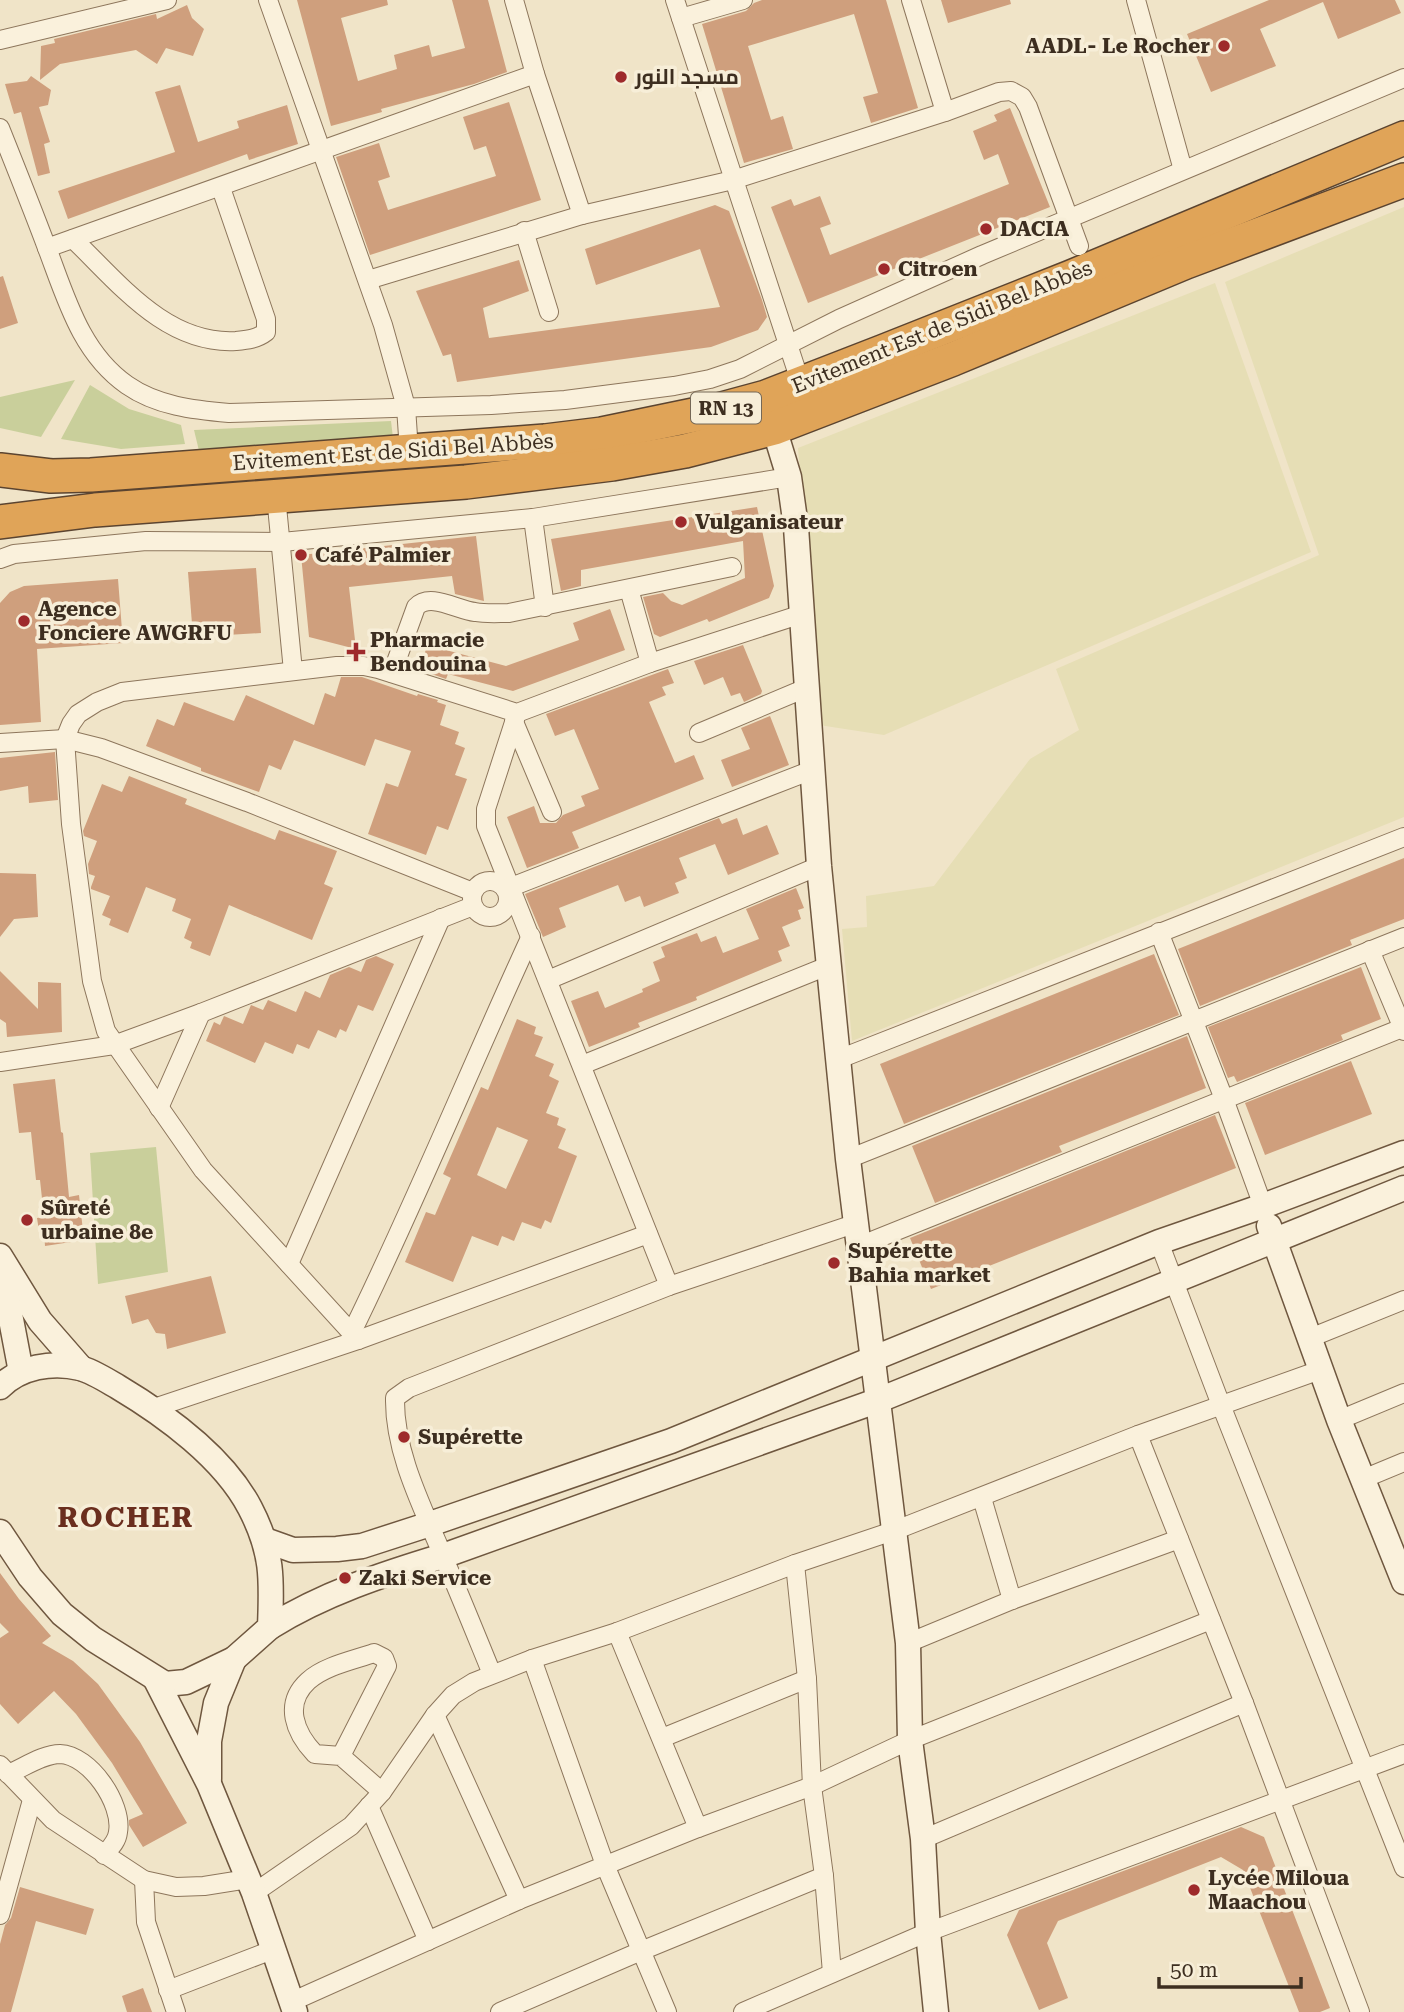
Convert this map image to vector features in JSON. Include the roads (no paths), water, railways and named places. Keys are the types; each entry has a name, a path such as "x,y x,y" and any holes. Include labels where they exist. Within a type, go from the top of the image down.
{"highway":[{"name":"Evitement Est de Sidi Bel Abbès","path":"0,470 51,476 91,475 494,446 602,434 718,410 801,384 1075,262 1112,259 1404,138"},
{"name":"Evitement Est de Sidi Bel Abbès","path":"0,522 95,510 466,482 612,464 685,451 774,428 953,359 1186,262 1404,180"}],"main road":[{"path":"774,428 789,477 800,573 819,866 848,1159 908,1643 911,1740 923,1839 936,2012"},
{"path":"265,1540 293,1550 337,1549 362,1546 430,1524 671,1441 1159,1242 1404,1153"},
{"path":"0,1532 30,1577 62,1614 93,1639 156,1681 164,1684 186,1682 234,1659 270,1627 302,1607 388,1572 443,1556 879,1400 1404,1188"},
{"path":"1263,1206 1339,1420 1401,1567"},
{"path":"0,1256 40,1321 81,1368 154,1408 230,1478 249,1506 265,1540 272,1585 270,1627"},
{"path":"0,1262 21,1373"},
{"path":"0,1387 21,1373 51,1365 81,1368"},
{"path":"209,1784 209,1741 216,1703 234,1659"},
{"path":"156,1681 209,1784 251,1886 293,2007"}],"street":[{"path":"0,40 167,0"},
{"path":"268,0 368,279 406,407 409,451"},
{"path":"514,0 535,74 582,215"},
{"path":"675,0 801,384"},
{"path":"681,18 743,0"},
{"path":"911,0 945,112"},
{"path":"1136,0 1183,170"},
{"path":"47,248 535,74"},
{"path":"0,128 61,288 81,332 101,362 127,385 155,399 187,410 229,413 406,407 565,400 710,379 740,369 898,293 1068,219 1404,78"},
{"path":"368,279 582,215 733,180 999,92 1011,91 1022,97 1032,116 1068,219 1075,262"},
{"path":"73,239 155,316 187,334 216,341 254,339 266,332 266,319 221,188"},
{"path":"524,231 550,312"},
{"path":"0,559 13,554 146,541 282,542 533,518 789,477"},
{"path":"276,496 293,671"},
{"path":"533,518 545,607"},
{"path":"392,673 416,607 423,601 434,601 472,612 509,613 732,566"},
{"path":"629,589 650,663"},
{"path":"355,1336 203,1170 114,1045 98,1007 92,981 71,824 65,739 71,724 78,714 97,702 122,692 293,671 364,666 392,673 516,717 650,663 802,614"},
{"path":"699,733 806,688"},
{"path":"516,717 552,812"},
{"path":"516,717 485,818 488,834 669,1286"},
{"path":"0,743 65,739 146,764 473,899 481,915 493,918 499,916 507,907 509,888"},
{"path":"509,888 812,770"},
{"path":"839,1059 1404,837"},
{"path":"548,979 819,866"},
{"path":"0,1062 114,1045 441,918 473,899 482,883 489,881 509,888"},
{"path":"289,1264 441,918"},
{"path":"1158,932 1263,1206"},
{"path":"355,1336 451,1111 531,936"},
{"path":"848,1159 1404,937"},
{"path":"492,1675 403,1453 395,1418 395,1398 409,1388 669,1286 858,1234 1224,1099 1403,1029 1370,950"},
{"path":"582,1065 830,965"},
{"path":"159,1108 201,1013"},
{"path":"154,1408 648,1234"},
{"path":"1159,1242 1404,1868"},
{"path":"1310,1338 1404,1300"},
{"path":"104,1855 114,1844 119,1831 117,1818 99,1777 86,1765 73,1757 51,1755 4,1770 53,1820 104,1855 144,1880 176,1887 251,1886 351,1826 382,1792 435,1715 453,1695 474,1682 895,1530 1138,1435 1320,1370"},
{"path":"1339,1420 1404,1393"},
{"path":"1138,1435 1244,1703 1360,2012"},
{"path":"1363,1479 1404,1462"},
{"path":"982,1497 1012,1600"},
{"path":"908,1643 1012,1600 1179,1539"},
{"path":"795,1564 807,1679 812,1786 824,1877 832,1973"},
{"path":"293,2007 519,1900 698,1828 812,1786 911,1740 1211,1619"},
{"path":"617,1632 698,1828"},
{"path":"341,1756 387,1666 384,1658 374,1653 323,1672 307,1681 295,1700 293,1720 302,1741 314,1754 341,1756 382,1792"},
{"path":"532,1659 606,1865 667,2012"},
{"path":"662,1738 807,1679"},
{"path":"923,1839 1244,1703"},
{"path":"435,1715 519,1900"},
{"path":"743,2012 928,1932 1404,1754"},
{"path":"0,1915 32,1800"},
{"path":"369,1806 428,1941"},
{"path":"500,2012 824,1877"},
{"path":"144,1880 146,1922 176,2012"},
{"path":"168,1990 272,1950"}],"place":[{"name":"AADL- Le Rocher","path":"1224,46"},
{"name":"مسجد النور","path":"621,77"},
{"name":"DACIA","path":"986,229"},
{"name":"Citroen","path":"884,269"},
{"name":"Vulganisateur","path":"681,522"},
{"name":"Café Palmier","path":"301,555"},
{"name":"Agence Fonciere AWGRFU","path":"24,621"},
{"name":"Pharmacie Bendouina","path":"356,652"},
{"name":"Sûreté urbaine 8e","path":"27,1220"},
{"name":"Supérette Bahia market","path":"834,1263"},
{"name":"Supérette","path":"404,1437"},
{"name":"Zaki Service","path":"345,1578"},
{"name":"Lycée Miloua Maachou","path":"1194,1890"}],"district":[{"name":"ROCHER","path":"126,1517"}]}
